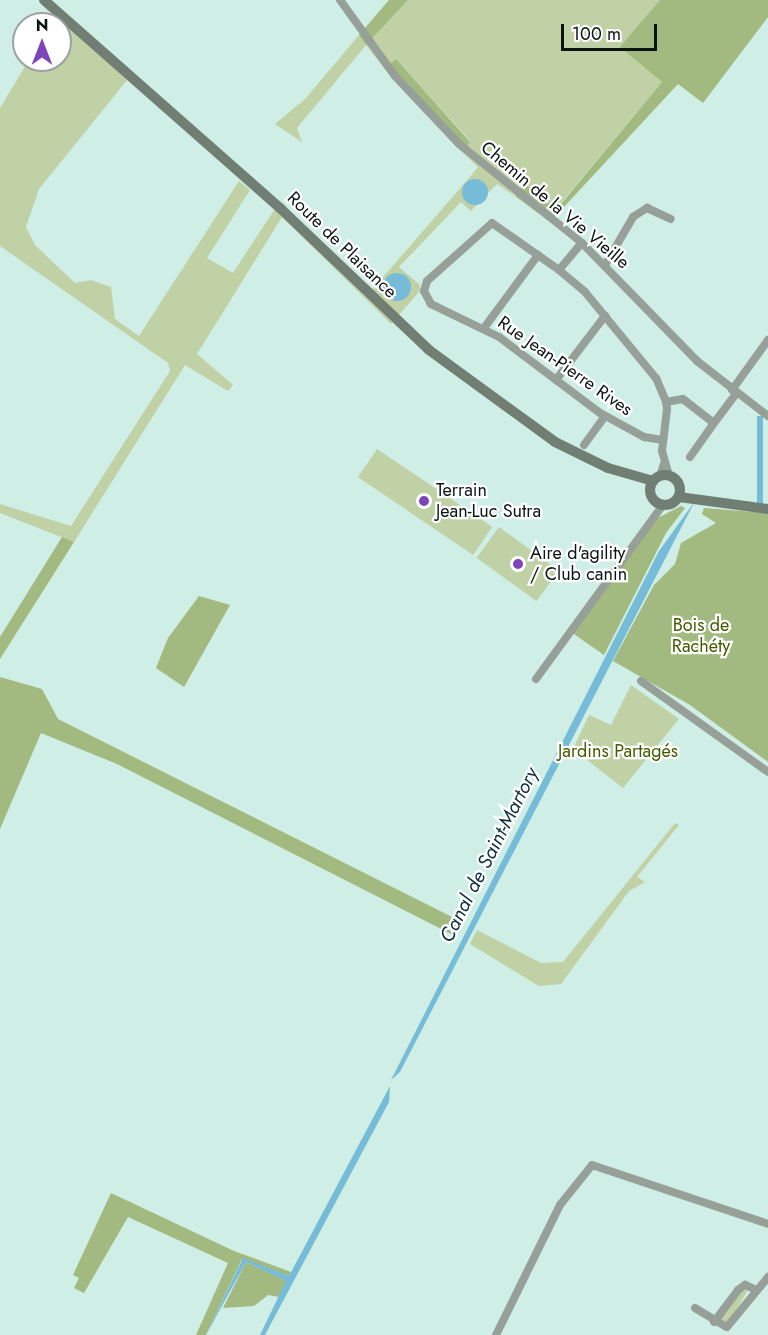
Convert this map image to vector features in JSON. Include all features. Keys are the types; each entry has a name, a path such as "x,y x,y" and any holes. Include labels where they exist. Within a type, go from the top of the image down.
{"main road":[{"name":"Route de Plaisance","path":"44,0 305,231 421,343 555,442 640,480 658,480"},
{"path":"658,480 679,493 768,509"},
{"path":"658,480 658,506"},
{"path":"658,506 679,493"}],"street":[{"name":"Chemin de la Vie Vieille","path":"340,0 395,76 459,144 582,243 734,392 765,414"},
{"path":"605,265 633,217 648,208 671,219"},
{"name":"Rue Jean-Pierre Rives","path":"538,255 492,224 427,281 424,291 431,304 484,328 605,416 644,437 663,440"},
{"path":"559,270 582,243"},
{"path":"484,328 538,255 559,270 605,316 656,378 666,402 664,464 658,480"},
{"path":"556,380 605,316"},
{"path":"690,457 768,340"},
{"path":"666,402 682,399 714,423"},
{"path":"584,445 605,416"},
{"path":"536,679 658,506"},
{"path":"642,681 768,772"},
{"path":"496,1335 560,1205 591,1165 768,1224"},
{"path":"695,1308 714,1322 727,1327 768,1277"},
{"path":"714,1322 738,1290 745,1285 758,1290"}],"green space":[{"path":"389,0 408,0 366,45 359,35"},
{"path":"408,0 660,0 621,47 662,82 555,210 525,184 515,196 497,184 471,211 461,202 399,267 420,285 419,292 391,324 282,217 197,354 233,385 228,391 185,365 74,542 0,513 0,504 71,526 170,371 168,363 0,246 0,108 22,72 72,72 72,30 127,80 39,189 26,227 35,245 75,283 91,280 111,287 115,319 139,336 239,181 250,190 207,258 233,273 280,201 371,291 478,167 462,152 470,141 396,59 384,68 366,45"},
{"path":"660,0 768,0 768,17 703,103 678,84 550,222 515,196 525,184 556,210 662,82 620,47"},
{"path":"359,35 366,45 297,128 302,142 275,124 305,99"},
{"path":"396,59 470,142 462,152 384,68"},
{"name":"Terrain Jean-Luc Sutra","path":"377,449 492,527 473,555 358,477"},
{"path":"681,506 685,508 666,533 604,655 571,632 652,521"},
{"name":"Bois de Rachéty","path":"704,508 768,513 768,762 690,705 613,661 654,585 675,564 681,543 716,523 702,514"},
{"name":"Aire d'agility / Club canin","path":"499,527 559,570 537,601 477,558"},
{"path":"62,537 74,542 0,659 0,637"},
{"path":"199,596 230,605 184,687 156,668 168,638"},
{"path":"0,677 42,689 58,719 462,922 455,936 117,764 41,733 0,829"},
{"name":"Jardins Partagés","path":"631,685 679,719 623,788 573,749 589,715 611,725"},
{"path":"675,823 679,825 637,877 645,882 629,891 561,984 539,986 470,944 477,930 541,963 563,962"},
{"path":"111,1193 234,1251 291,1272 289,1276 242,1259 206,1335 196,1335 228,1263 128,1217 84,1293 74,1288 79,1278 73,1275"},
{"path":"246,1262 287,1281 279,1297 268,1295 254,1306 223,1308"},
{"path":"748,1290 728,1324 720,1319 741,1291"}],"water":[{"path":"475,179 484,183 488,192 484,201 475,205 466,201 462,192 466,183"},
{"path":"397,273 407,277 411,287 407,297 397,301 387,297 383,287 387,277"},
{"path":"757,416 763,416 763,512 757,512"},
{"path":"695,501 400,1072 391,1080 659,551"},
{"path":"390,1086 389,1102 265,1335 260,1335 286,1281 246,1262 206,1335 243,1258 289,1276"}],"place":[{"name":"Terrain Jean-Luc Sutra","path":"424,501"},
{"name":"Aire d'agility / Club canin","path":"518,564"}],"water label":[{"name":"Canal de Saint-Martory","path":"489,855"}]}
